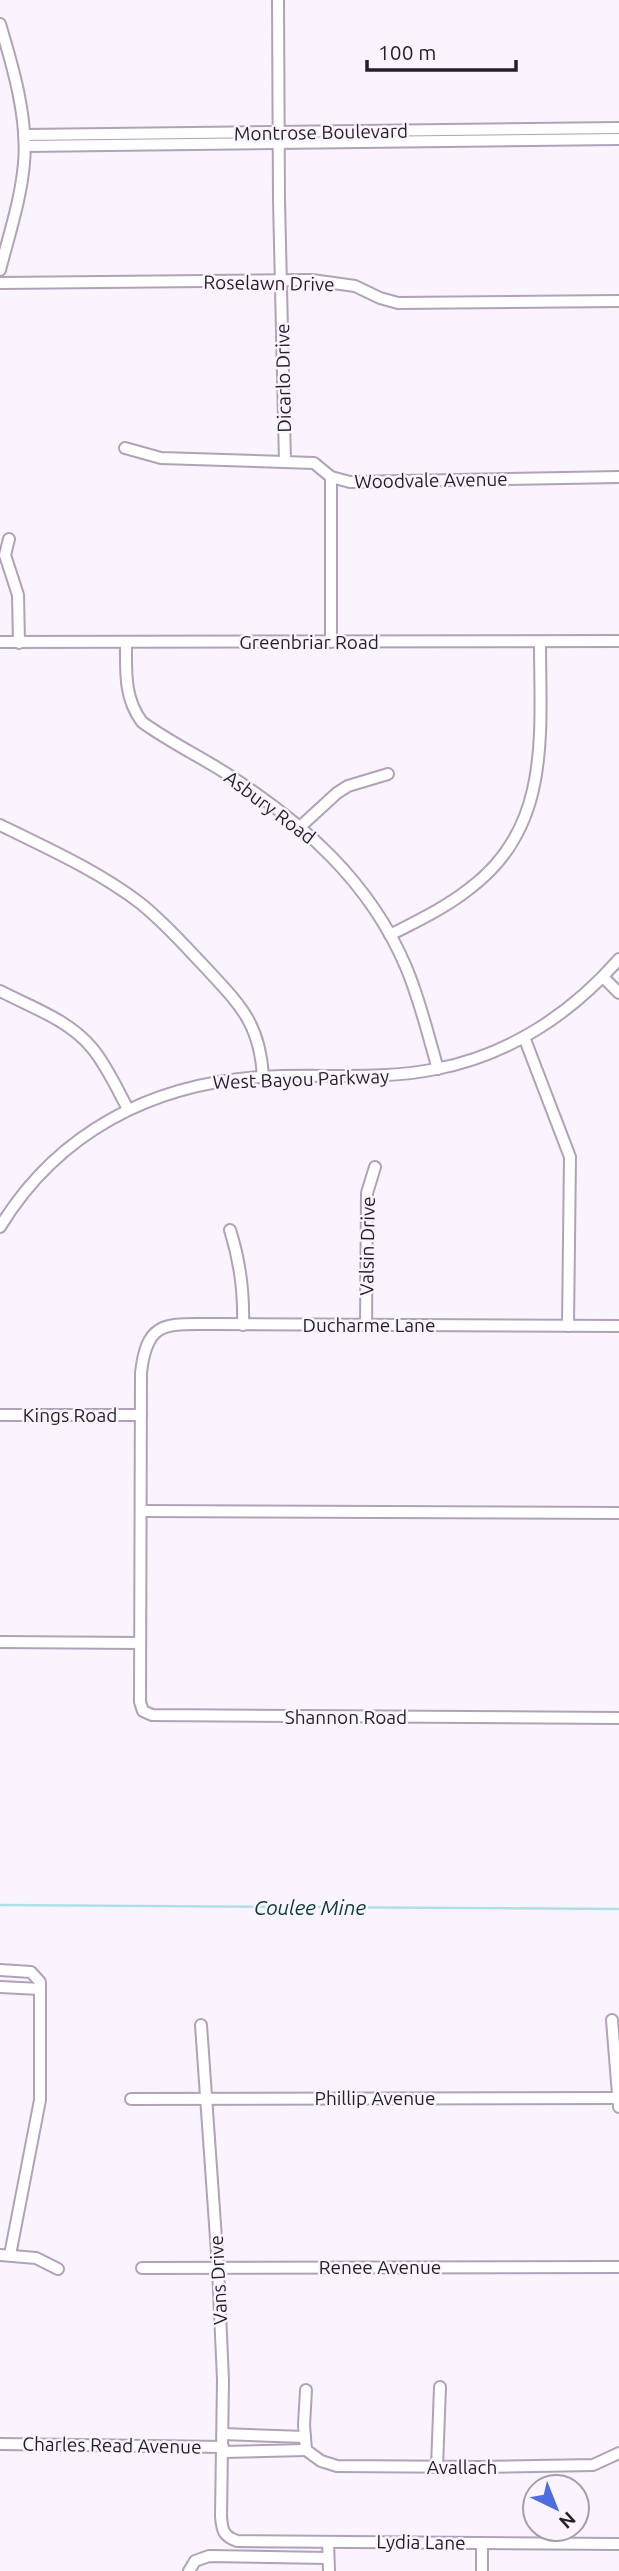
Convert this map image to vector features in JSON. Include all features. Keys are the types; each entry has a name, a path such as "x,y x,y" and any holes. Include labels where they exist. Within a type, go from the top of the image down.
{"street":[{"name":"Dicarlo Drive","path":"278,0 285,462"},
{"path":"0,24 20,107 24,140 20,191 0,270"},
{"name":"Montrose Boulevard","path":"24,140 280,137 619,128"},
{"name":"Montrose Boulevard","path":"280,137 619,139"},
{"name":"Roselawn Drive","path":"0,283 321,280 341,283 398,303 619,300"},
{"name":"Woodvale Avenue","path":"125,448 161,458 317,464 331,477 350,482 619,477"},
{"path":"331,477 331,642"},
{"path":"9,539 5,555 18,595 19,643"},
{"name":"Greenbriar Road","path":"0,642 619,641"},
{"path":"390,935 471,888 500,860 517,834 533,797 540,758 540,642"},
{"name":"Asbury Road","path":"126,643 128,695 133,710 142,722 224,772 301,826 355,881 390,935 415,991 438,1069"},
{"path":"301,826 348,786 388,774"},
{"path":"0,825 94,873 139,902 161,922 244,1011 257,1038 263,1077"},
{"name":"West Bayou Parkway","path":"0,1227 33,1184 56,1160 82,1138 128,1109 185,1087 217,1081 263,1077 396,1075 438,1069 479,1058 524,1037 562,1013 619,959"},
{"path":"603,977 619,993"},
{"path":"0,991 59,1021 83,1038 101,1061 128,1109"},
{"path":"524,1037 570,1157 568,1326"},
{"name":"Valsin Drive","path":"366,1326 367,1193 375,1167"},
{"path":"230,1230 240,1260 243,1325"},
{"name":"Ducharme Lane","path":"142,1363 148,1342 154,1333 177,1325 619,1326"},
{"name":"Shannon Road","path":"142,1363 140,1702 143,1711 152,1716 619,1718"},
{"name":"Kings Road","path":"0,1415 141,1415"},
{"path":"141,1511 619,1513"},
{"path":"0,1642 140,1643"},
{"path":"0,1970 27,1971 36,1974 40,1982 40,2099 5,2255 36,2258 58,2269"},
{"path":"0,1987 40,1989"},
{"path":"612,2020 619,2107"},
{"name":"Vans Drive","path":"201,2025 218,2267 223,2434 221,2516 225,2535"},
{"name":"Phillip Avenue","path":"131,2098 619,2098"},
{"name":"Renee Avenue","path":"142,2268 619,2267"},
{"path":"437,2467 440,2387"},
{"path":"306,2390 306,2450"},
{"path":"223,2434 305,2437"},
{"name":"Charles Read Avenue","path":"0,2444 223,2449"},
{"name":"Avallach","path":"223,2449 306,2450 321,2461 337,2466 593,2465 619,2453"},
{"name":"Lydia Lane","path":"225,2535 237,2541 619,2544"},
{"path":"328,2542 329,2571"},
{"path":"482,2543 482,2571"},
{"path":"189,2571 194,2561 209,2556 327,2558"}],"waterway":[{"name":"Coulee Mine","path":"0,1905 619,1909"}]}
